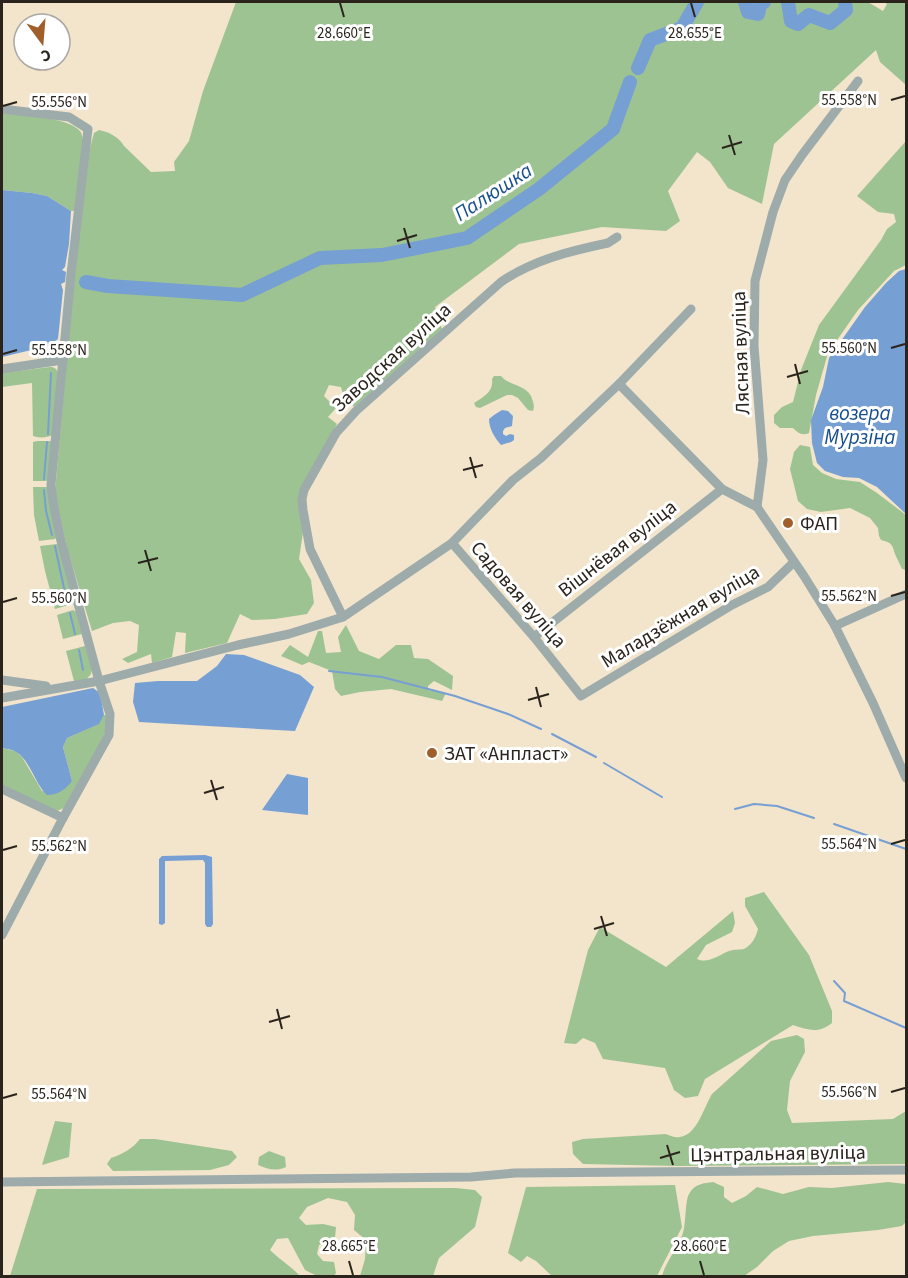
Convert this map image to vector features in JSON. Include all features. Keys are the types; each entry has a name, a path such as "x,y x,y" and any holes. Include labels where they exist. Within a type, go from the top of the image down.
{"street":[{"name":"Лясная вуліца","path":"757,507 764,460 754,346 755,281 773,212 785,180 858,81"},
{"path":"2,109 69,117 88,129 72,262 51,485 60,541 110,714 109,735 2,935"},
{"name":"Заводская вуліца","path":"343,617 310,549 302,500 304,490 336,433 356,411 501,282 518,270 608,243 617,237"},
{"path":"2,698 99,681 289,634 343,617 452,543 513,480 541,458 619,384 691,309"},
{"path":"2,369 63,360"},
{"path":"619,384 722,489 757,507 835,626 873,703 906,778"},
{"name":"Вішнёвая вуліца","path":"534,637 722,489"},
{"name":"Садовая вуліца","path":"452,543 582,696"},
{"name":"Маладзёжная вуліца","path":"582,696 732,605 768,587 794,562"},
{"path":"835,626 906,594"},
{"path":"2,680 55,687"},
{"path":"899,761 906,753"},
{"path":"2,789 63,818"},
{"name":"Цэнтральная вуліца","path":"2,1182 471,1177 515,1173 906,1170"}],"green space":[{"path":"236,2 868,2 883,11 887,4 884,2 906,2 906,85 880,62 876,50 774,144 762,204 728,188 710,162 697,152 668,191 680,221 666,231 602,227 519,244 435,307 442,329 354,407 343,394 341,387 329,385 324,396 336,408 328,417 337,424 301,489 303,532 299,559 311,580 314,603 307,614 252,620 240,614 227,643 185,653 186,633 176,632 172,657 152,663 151,654 128,663 122,659 137,652 139,625 130,621 113,623 92,631 67,548 55,492 74,276 90,148 94,133 99,130 103,131 117,138 151,172 175,171 174,162 189,141 203,91"},
{"path":"2,113 55,120 74,126 80,131 83,140 75,211 71,211 47,196 2,190"},
{"path":"906,141 906,265 894,271 858,310 828,353 816,395 809,433 800,434 793,428 780,428 774,423 774,415 782,407 793,402 801,370 819,325 887,229 896,222 894,214 878,212 857,196"},
{"path":"50,367 56,369 58,374 53,435 35,437 33,436 32,383 2,387 2,373"},
{"path":"494,376 501,376 528,392 534,404 533,411 528,410 518,398 512,395 507,395 480,408 476,407 474,403 490,391"},
{"path":"33,442 52,443 49,479 46,481 33,481"},
{"path":"800,445 810,447 813,465 822,473 836,479 860,482 906,515 906,570 902,569 891,544 881,540 878,528 870,518 850,508 821,512 807,509 798,501 790,469 794,452"},
{"path":"33,487 49,489 57,537 55,539 39,541 34,515"},
{"path":"57,544 73,602 55,609 40,546"},
{"path":"73,610 76,612 82,634 63,639 57,615"},
{"path":"346,625 359,651 379,659 396,645 411,645 414,658 428,659 453,676 452,690 434,681 428,686 428,690 446,693 442,701 391,689 341,696 335,689 332,671 309,662 302,665 281,656 290,645 308,657 318,631 322,631 326,653 341,652 338,637"},
{"path":"85,646 92,669 91,674 86,680 74,681 66,651"},
{"path":"104,715 107,715 105,733 64,808 57,811 2,785 2,748 15,751 22,757 42,791 72,781 63,747 67,738 98,724"},
{"path":"764,892 809,955 832,1011 832,1023 817,1030 793,1025 705,1079 698,1096 685,1098 674,1090 665,1068 603,1059 595,1043 583,1038 576,1044 564,1043 588,950 600,927 666,967 733,911 735,923 732,932 706,945 697,959 709,960 731,950 744,949 751,943 758,929 745,906 745,898"},
{"path":"797,1035 804,1039 805,1052 790,1081 787,1110 792,1123 893,1119 906,1111 906,1164 676,1166 583,1164 573,1154 572,1142 583,1139 686,1135 699,1120 712,1094 771,1041"},
{"path":"55,1121 72,1123 69,1157 42,1165"},
{"path":"140,1139 155,1139 232,1151 237,1157 229,1165 210,1170 113,1171 107,1164 111,1158 127,1151"},
{"path":"269,1151 285,1157 286,1167 275,1170 258,1165 259,1157"},
{"path":"713,1182 724,1187 724,1197 732,1203 757,1187 783,1194 809,1187 832,1188 888,1182 906,1184 906,1222 902,1226 878,1230 813,1236 789,1241 773,1251 744,1276 662,1276 683,1233 689,1194 696,1186"},
{"path":"675,1185 682,1227 657,1276 552,1276 527,1256 521,1262 508,1253 526,1187"},
{"path":"456,1188 475,1190 482,1197 475,1227 439,1258 433,1276 360,1276 365,1259 366,1240 354,1230 355,1215 347,1202 328,1198 307,1207 299,1218 306,1225 323,1224 336,1227 335,1238 319,1245 317,1254 323,1261 334,1262 336,1273 334,1276 317,1276 305,1270 288,1238 277,1239 270,1250 300,1276 10,1276 37,1189"}],"water":[{"path":"2,190 47,196 71,211 69,244 65,267 62,270 66,272 65,282 61,284 63,290 58,339 48,346 2,357"},
{"name":"возера Мурзіна","path":"906,269 906,514 877,487 859,478 843,477 825,471 817,463 812,443 811,420 823,387 829,358 865,307 886,283 899,271"},
{"path":"502,410 508,411 513,416 512,426 505,428 503,434 514,435 514,440 501,445 493,433 489,419"},
{"path":"226,654 244,655 300,675 314,687 295,731 139,722 133,702 135,683 197,681 217,666"},
{"path":"93,688 100,693 104,715 99,724 67,738 63,747 72,781 61,791 47,795 21,756 13,750 2,748 2,707"},
{"path":"287,774 308,778 308,815 262,810"},
{"path":"205,855 212,857 213,924 211,927 205,924 205,863 203,860 165,861 165,923 159,924 159,859 162,856"}],"waterway":[{"name":"Палюшка","path":"638,68 650,40 682,28 697,2"},
{"name":"Палюшка","path":"745,2 748,12 758,14 760,5 764,2"},
{"name":"Палюшка","path":"788,2 791,21 798,24 809,15 830,23 846,10 845,2"},
{"name":"Палюшка","path":"86,282 108,286 242,295 320,258 382,255 467,238 539,189 613,129 630,82"},
{"path":"48,434 51,373"},
{"path":"44,479 47,442"},
{"path":"44,490 52,535"},
{"path":"55,546 67,602"},
{"path":"70,613 75,634"},
{"path":"79,650 83,670"},
{"path":"329,671 382,677 455,696 508,714 541,729"},
{"path":"552,734 596,757"},
{"path":"604,763 662,797"},
{"path":"735,809 754,804 777,806 814,818"},
{"path":"834,824 906,849"},
{"path":"834,981 845,993 844,1001 906,1028"}],"place":[{"name":"ФАП","path":"788,523"},
{"name":"ЗАТ «Анпласт»","path":"432,753"}]}
